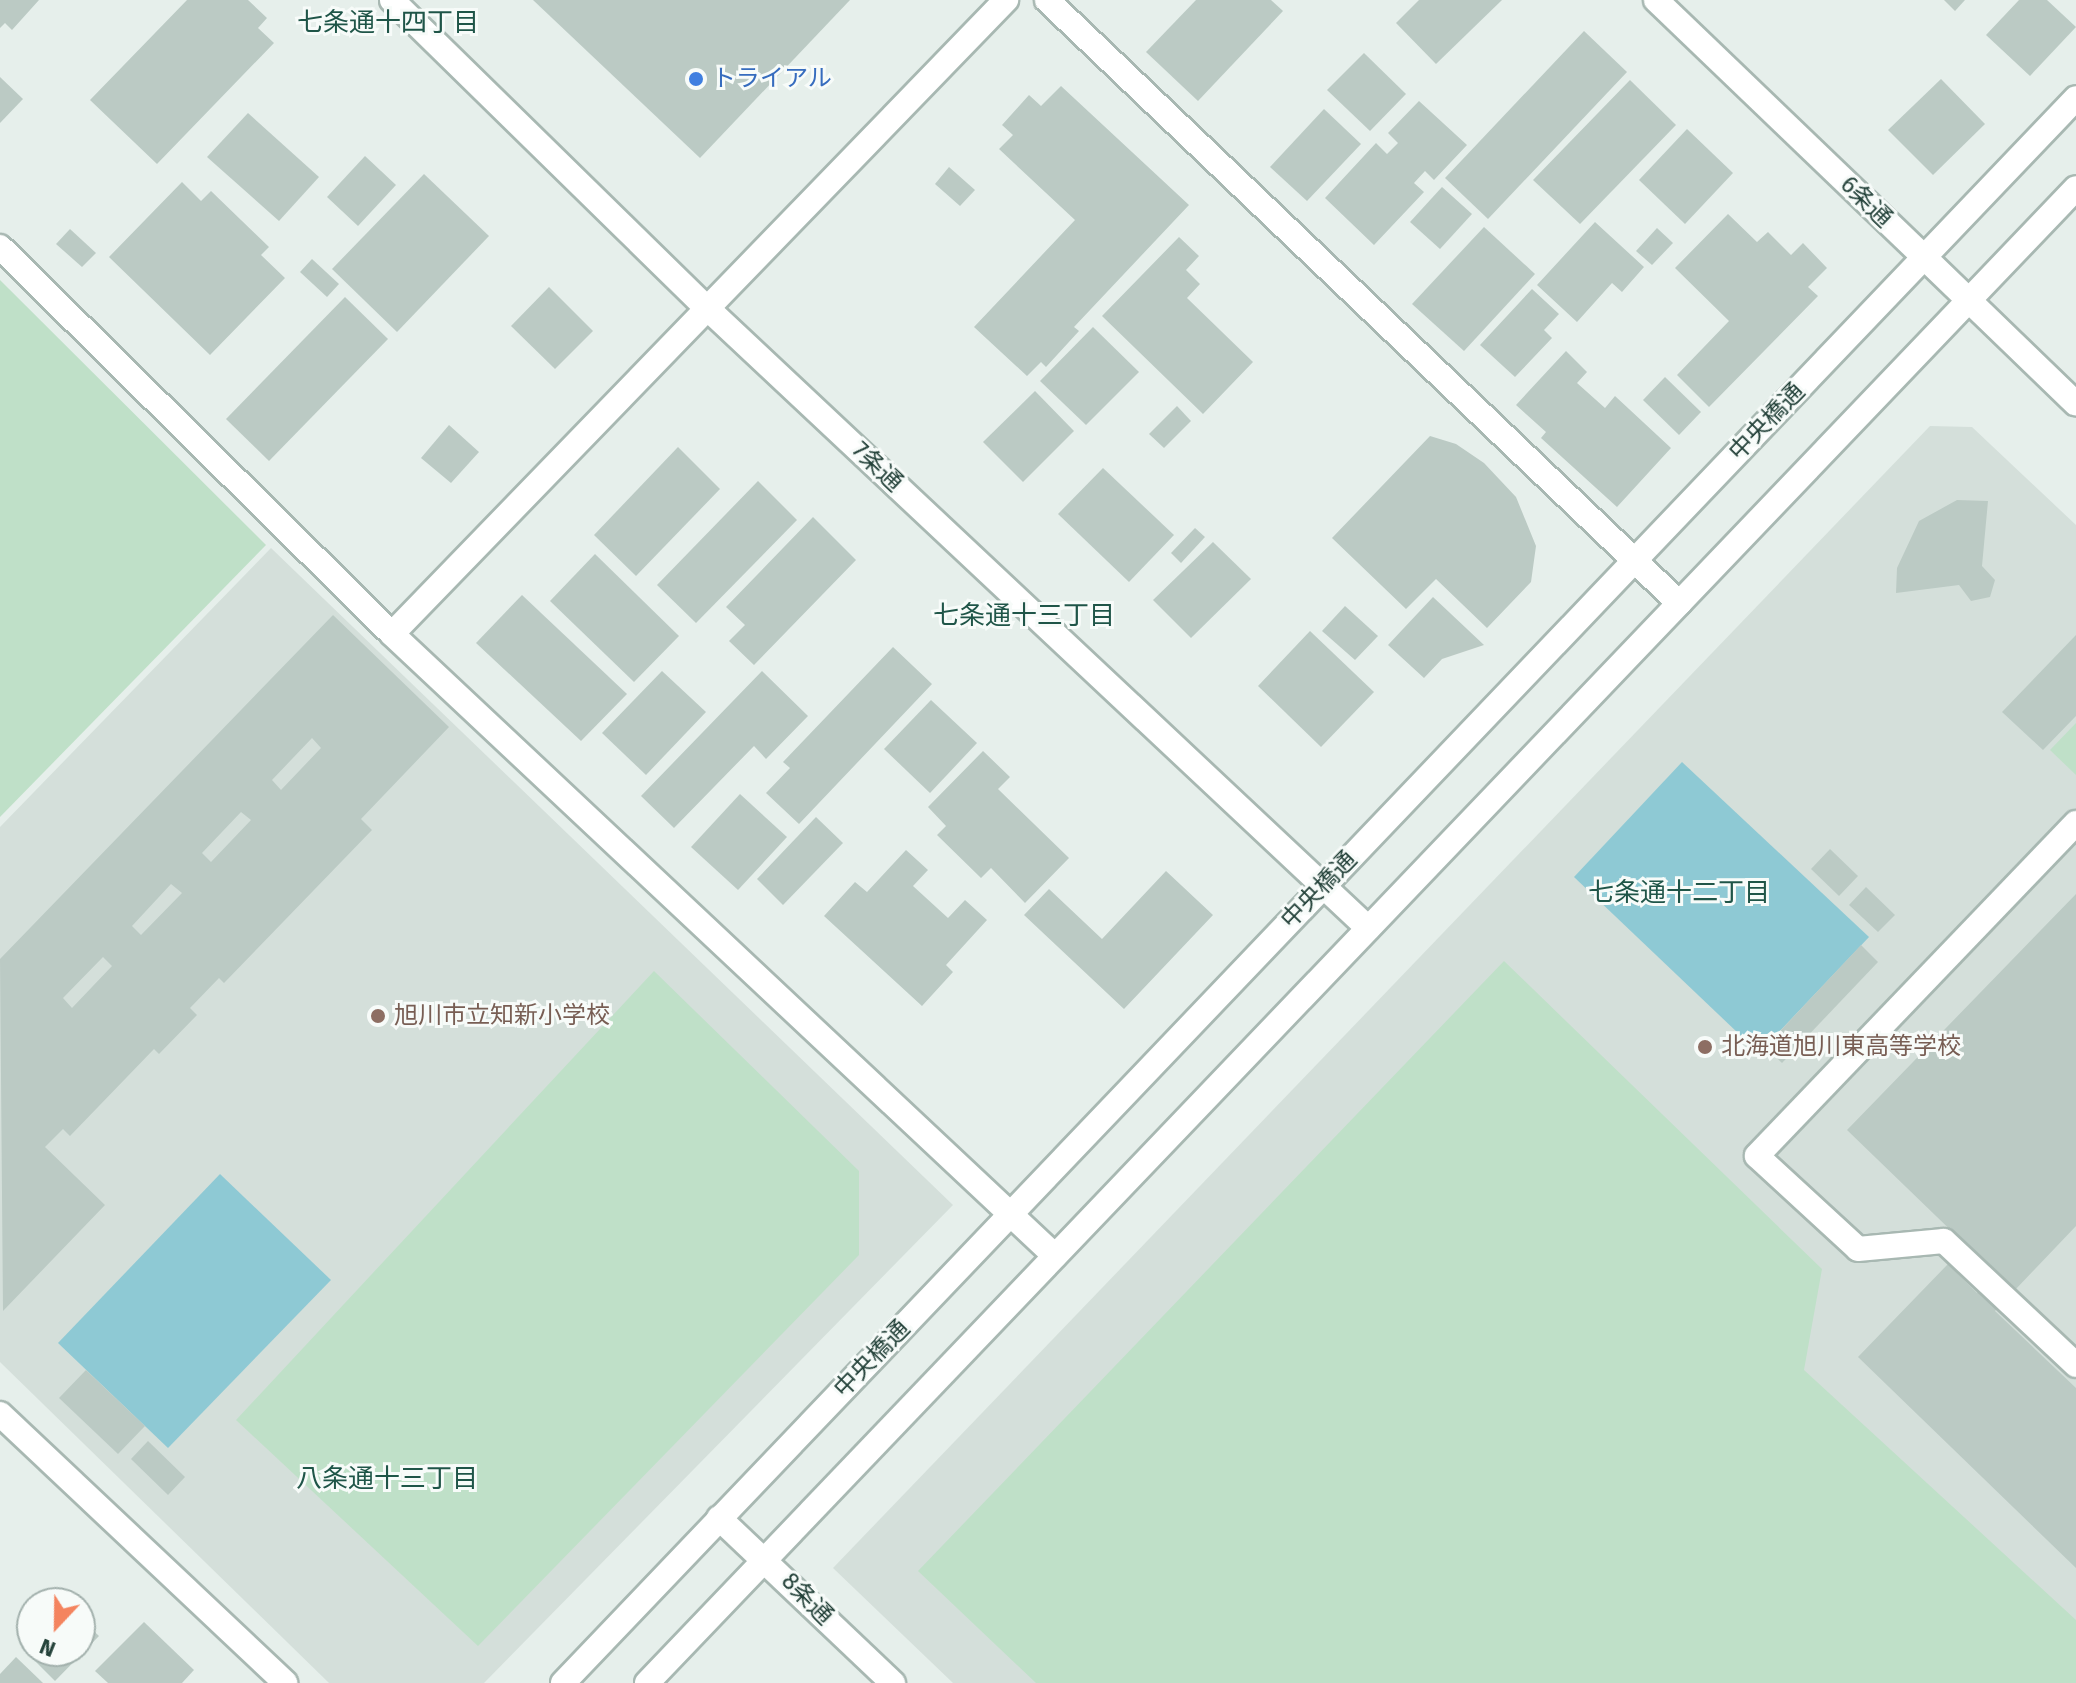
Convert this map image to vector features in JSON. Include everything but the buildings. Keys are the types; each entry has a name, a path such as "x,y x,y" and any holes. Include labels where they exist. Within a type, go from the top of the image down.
{"street":[{"name":"7条通","path":"392,0 706,307 1368,928"},
{"path":"392,634 1006,0"},
{"path":"1047,0 1679,603"},
{"name":"6条通","path":"1656,0 2076,404"},
{"name":"中央橋通","path":"563,1683 2076,98"},
{"path":"647,1683 2076,188"},
{"path":"0,247 392,634 1055,1256"},
{"path":"2076,823 1757,1156 1858,1249 1944,1241 2076,1365"},
{"path":"0,1414 285,1683"},
{"name":"8条通","path":"719,1518 766,1558 893,1683"}],"shaded area":[{"name":"北海道旭川東高等学校","path":"1930,426 1972,427 2076,525 2076,1683 953,1683 833,1568"},
{"name":"旭川市立知新小学校","path":"271,548 953,1205 484,1683 329,1683 0,1362 0,827"}],"green space":[{"path":"0,280 266,545 0,817"},
{"path":"2076,723 2076,775 2050,750"},
{"path":"1504,961 1822,1269 1804,1370 2076,1620 2076,1683 1036,1683 918,1571"},
{"path":"654,971 859,1171 859,1255 478,1646 236,1420"}],"water":[{"path":"1682,762 1869,937 1759,1053 1574,877"},
{"path":"220,1174 331,1280 168,1448 58,1343"}],"place":[{"name":"トライアル","path":"696,79"},
{"name":"旭川市立知新小学校","path":"378,1016"},
{"name":"北海道旭川東高等学校","path":"1705,1047"}],"district":[{"name":"七条通十四丁目","path":"388,23"},
{"name":"七条通十三丁目","path":"1024,616"},
{"name":"七条通十二丁目","path":"1679,893"},
{"name":"八条通十三丁目","path":"387,1479"}]}
